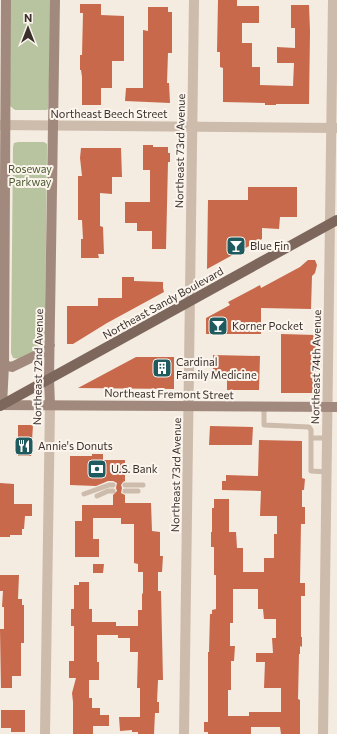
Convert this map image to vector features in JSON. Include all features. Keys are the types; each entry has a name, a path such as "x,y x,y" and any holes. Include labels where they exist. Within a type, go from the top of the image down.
{"main road":[{"name":"Northeast Sandy Boulevard","path":"1,405 334,222"}],"street":[{"path":"1,405 4,365 3,125 6,0"},
{"name":"Northeast 72nd Avenue","path":"45,734 55,0"},
{"name":"Northeast 73rd Avenue","path":"184,734 194,0"},
{"name":"Northeast 74th Avenue","path":"323,734 327,438 332,407 334,222 333,0"},
{"name":"Northeast Beech Street","path":"3,125 334,128"},
{"path":"4,365 12,366 44,351 50,345"},
{"name":"Northeast Fremont Street","path":"1,405 332,407"}],"lane":[{"path":"264,407 264,425 309,426 311,430 311,471 327,472"},
{"path":"311,438 327,438"},
{"path":"84,494 109,485 113,488 97,496"},
{"path":"138,491 125,488 143,485"}],"green space":[{"path":"10,0 53,0 47,110 15,110 10,106"},
{"name":"Roseway Parkway","path":"44,142 47,144 45,338 38,348 20,359 13,358 11,353 13,147 14,143"}],"building":[{"path":"218,0 237,0 237,6 259,6 259,23 242,23 242,43 252,43 252,67 260,67 260,85 293,86 294,63 277,63 277,47 295,48 295,28 291,28 291,5 309,5 309,104 265,105 265,103 223,102 223,68 220,67 220,52 217,52"},
{"path":"80,4 101,4 101,15 124,16 124,61 112,61 112,88 101,88 101,105 82,105 80,55 82,55 83,13 80,13"},
{"path":"148,7 168,7 168,12 172,12 172,53 168,53 167,83 169,83 170,103 125,101 126,88 143,88 143,30 148,31"},
{"path":"143,145 168,147 168,153 170,153 170,162 168,162 166,249 152,249 152,231 137,231 137,223 125,223 125,202 150,202 150,170 143,170"},
{"path":"81,148 121,148 122,177 112,177 112,194 100,193 100,226 103,227 104,254 98,254 99,258 81,258 81,239 83,239 82,220 78,220 78,176 82,176 80,158"},
{"path":"248,187 297,187 297,217 280,217 279,229 262,228 262,239 207,269 208,200 248,200"},
{"path":"308,260 315,260 317,265 315,273 312,276 311,309 261,308 261,334 206,334 206,318 230,305 228,302 260,285 261,288 300,267"},
{"path":"122,277 134,277 134,281 163,282 164,292 107,323 73,344 67,344 67,306 98,306 98,298 122,298"},
{"path":"281,334 316,335 315,393 281,393"},
{"path":"213,355 260,356 259,390 227,390 227,372 213,372"},
{"path":"136,357 174,357 174,389 78,388"},
{"name":"Annie's Donuts","path":"18,425 33,425 31,456 18,456"},
{"path":"210,426 253,427 252,445 209,445"},
{"path":"259,440 302,441 302,478 305,479 304,490 302,490 302,507 305,507 305,524 301,524 300,583 305,583 305,596 301,596 302,647 300,646 299,654 298,699 300,700 300,734 281,734 280,727 251,727 251,734 208,734 208,732 204,732 204,722 208,722 208,652 210,614 212,614 212,610 216,609 214,547 211,547 212,508 214,508 214,499 229,499 229,532 236,532 237,548 243,548 243,572 264,572 264,558 274,558 274,534 277,534 277,516 260,516 261,491 222,490 222,481 226,481 226,475 258,476","holes":["233,589 258,589 258,609 263,609 264,619 276,619 276,638 272,638 273,653 256,653 256,662 265,662 264,688 281,688 281,712 249,712 249,716 228,716 228,690 231,690 231,661 234,661 235,646 230,646 230,623 233,623"]},
{"path":"92,454 103,454 103,460 125,460 125,481 121,485 121,493 125,495 125,503 151,503 152,531 160,532 160,556 163,556 162,572 158,572 158,591 161,591 163,680 158,680 157,702 159,702 159,713 155,713 154,734 138,734 138,732 132,732 132,730 120,731 119,717 140,717 140,688 137,688 138,652 130,652 130,638 118,638 118,635 97,635 99,680 89,680 89,698 92,698 92,708 100,708 100,715 109,715 109,726 93,726 93,734 73,734 72,693 76,678 69,678 69,661 74,661 74,626 71,626 71,609 74,609 74,585 79,585 79,582 89,582 89,609 92,609 92,622 116,622 116,626 138,626 138,610 142,610 143,572 138,572 138,564 134,563 134,524 121,524 121,518 93,518 93,539 99,539 99,557 75,557 75,521 82,521 82,505 113,505 113,495 117,491 117,483 113,481 108,481 96,486 70,485 70,456 92,456"},
{"path":"0,483 14,484 14,504 32,504 32,516 25,516 22,535 0,537"},
{"path":"93,564 104,564 103,573 93,573"},
{"path":"0,575 19,575 18,599 22,599 22,605 24,605 24,643 21,643 21,676 12,676 12,688 1,688 0,629 4,629 4,607 2,607 3,591 0,591"},
{"path":"1,710 25,710 25,732 11,732 11,728 1,728"}],"place":[{"name":"Blue Fin","path":"236,246"},
{"name":"Korner Pocket","path":"218,326"},
{"name":"Cardinal Family Medicine","path":"162,368"},
{"name":"Annie's Donuts","path":"24,446"},
{"name":"U.S. Bank","path":"97,469"}]}
